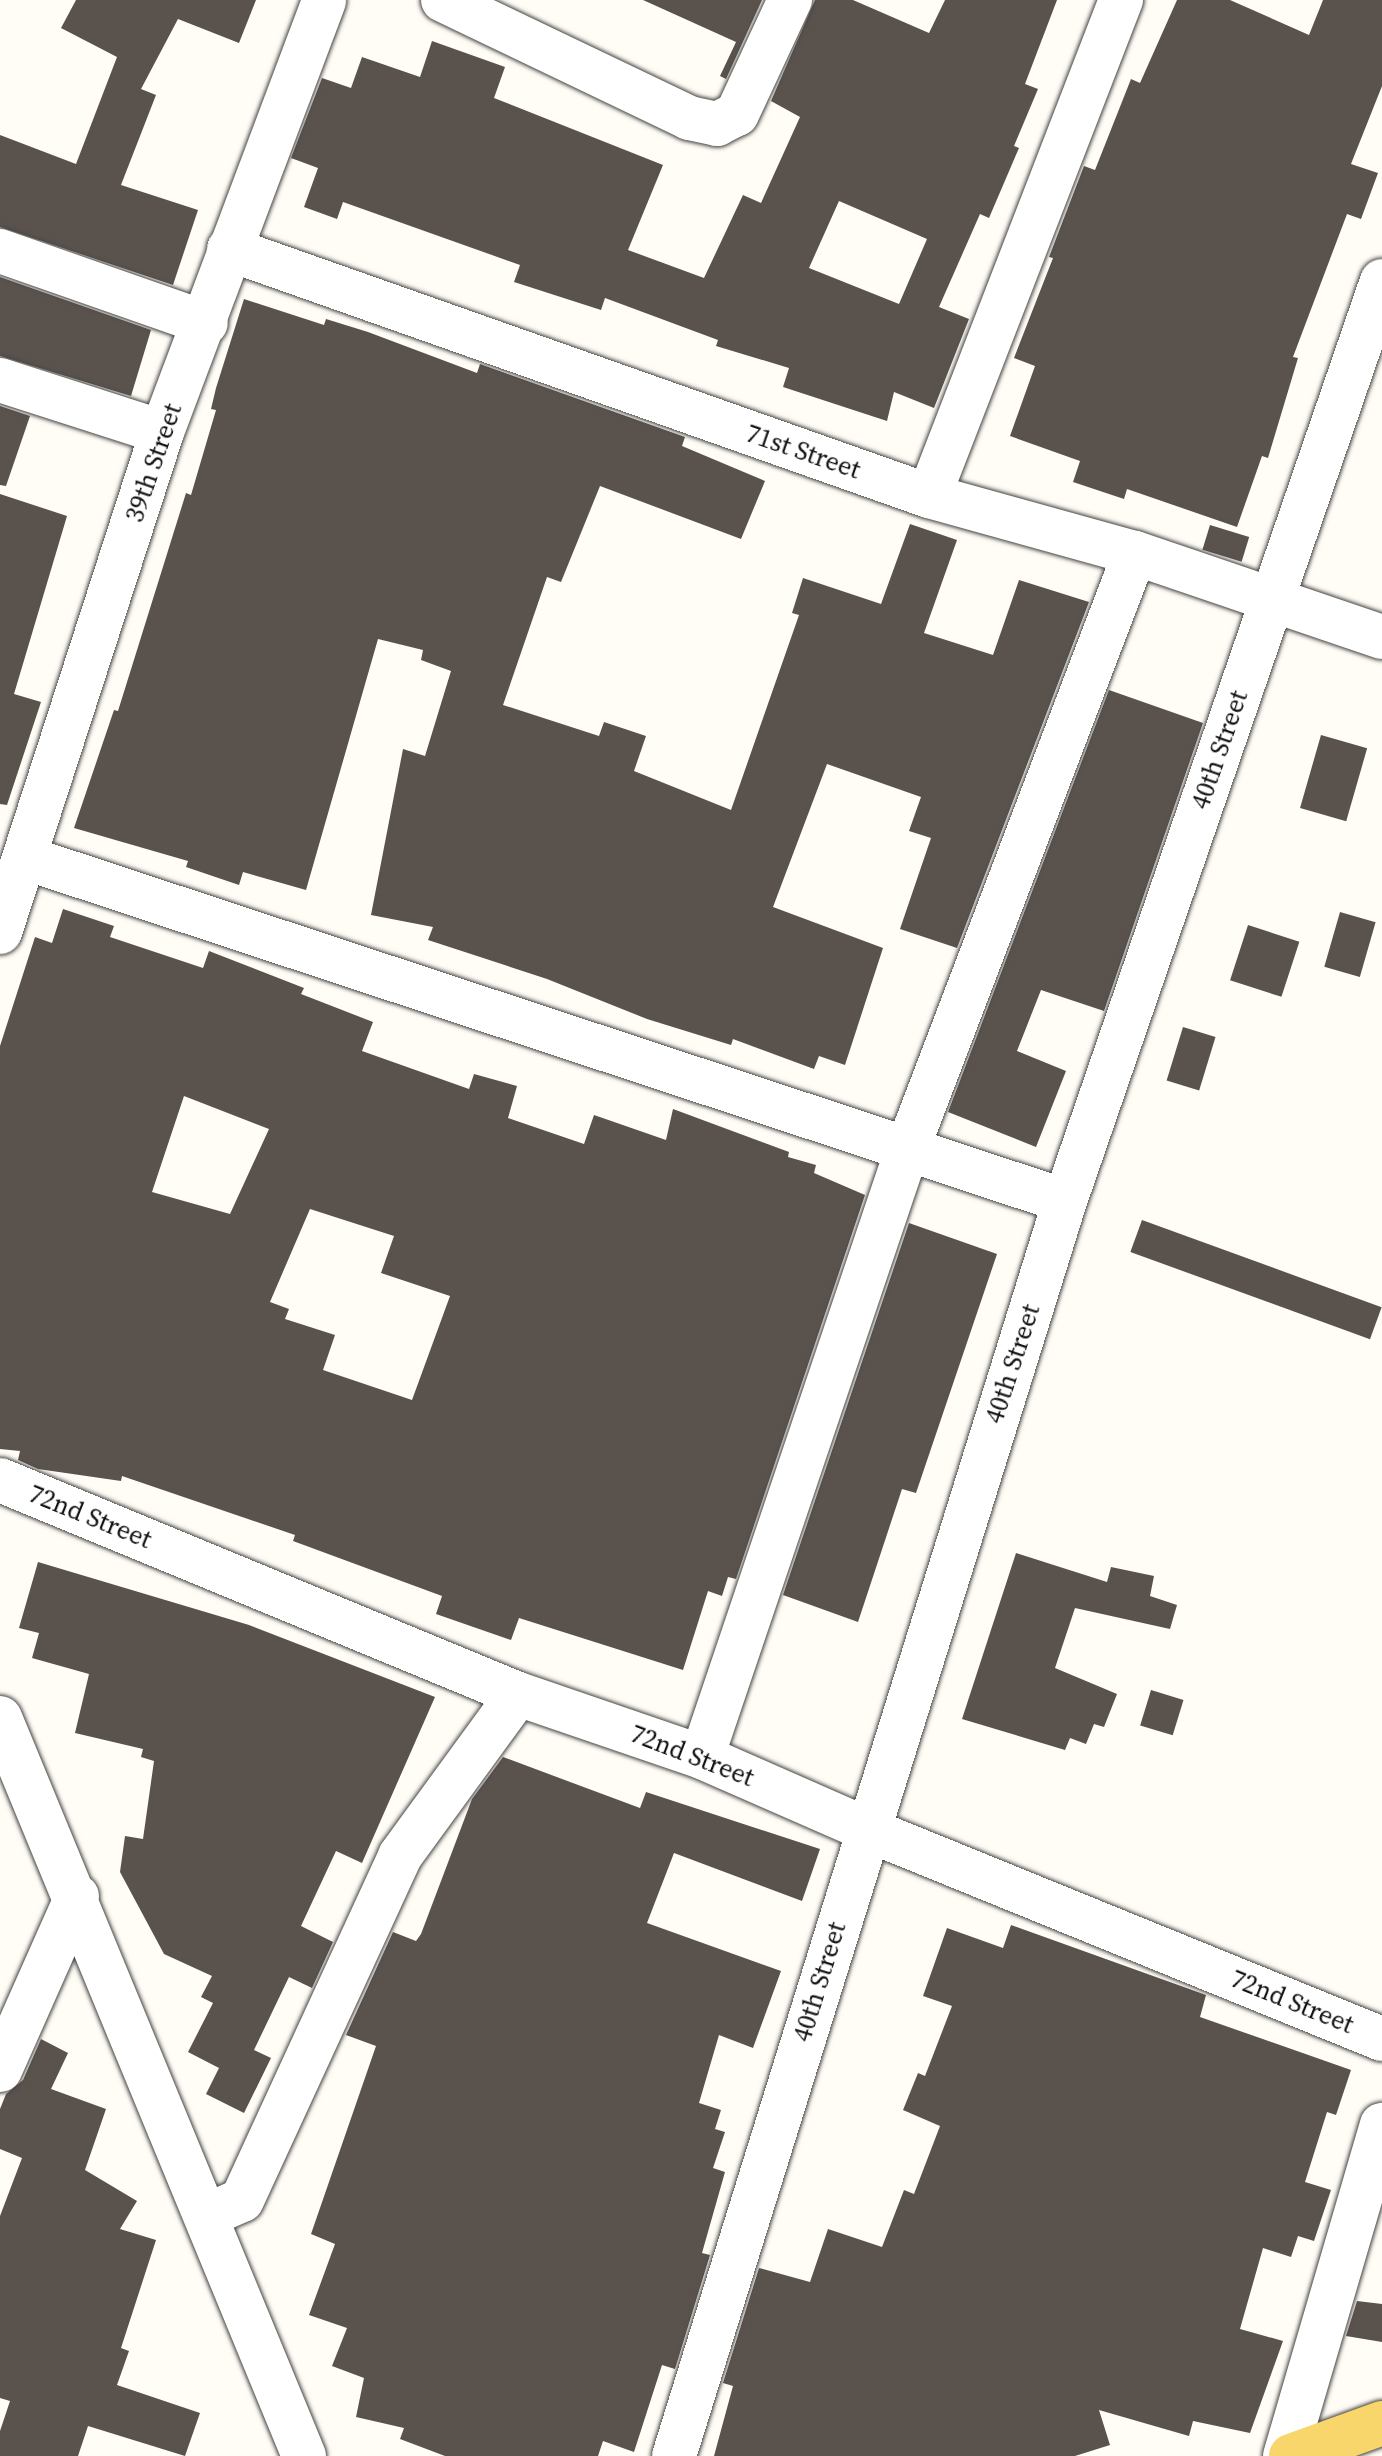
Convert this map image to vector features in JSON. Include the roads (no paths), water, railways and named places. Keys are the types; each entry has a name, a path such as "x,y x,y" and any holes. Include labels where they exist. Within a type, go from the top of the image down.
{"main road":[{"path":"1291,2456 1382,2423"}],"street":[{"name":"39th Street","path":"0,932 162,432 206,323 229,249 324,0"},
{"path":"443,0 689,118 717,124 737,114 790,0"},
{"path":"929,496 1121,0"},
{"name":"71st Street","path":"229,249 929,496 1135,553 1382,637"},
{"path":"0,251 206,323"},
{"name":"40th Street","path":"674,2456 866,1829 1065,1201 1382,281"},
{"path":"0,380 162,432"},
{"path":"702,1757 907,1150 1135,553"},
{"path":"26,858 1065,1201"},
{"name":"72nd Street","path":"0,1480 518,1694 702,1757 866,1829 1382,2039"},
{"path":"206,2216 242,2200 400,1856 518,1694"},
{"path":"0,1718 77,1896 304,2456"},
{"path":"0,2070 77,1896"},
{"path":"1285,2456 1382,2125"}]}
